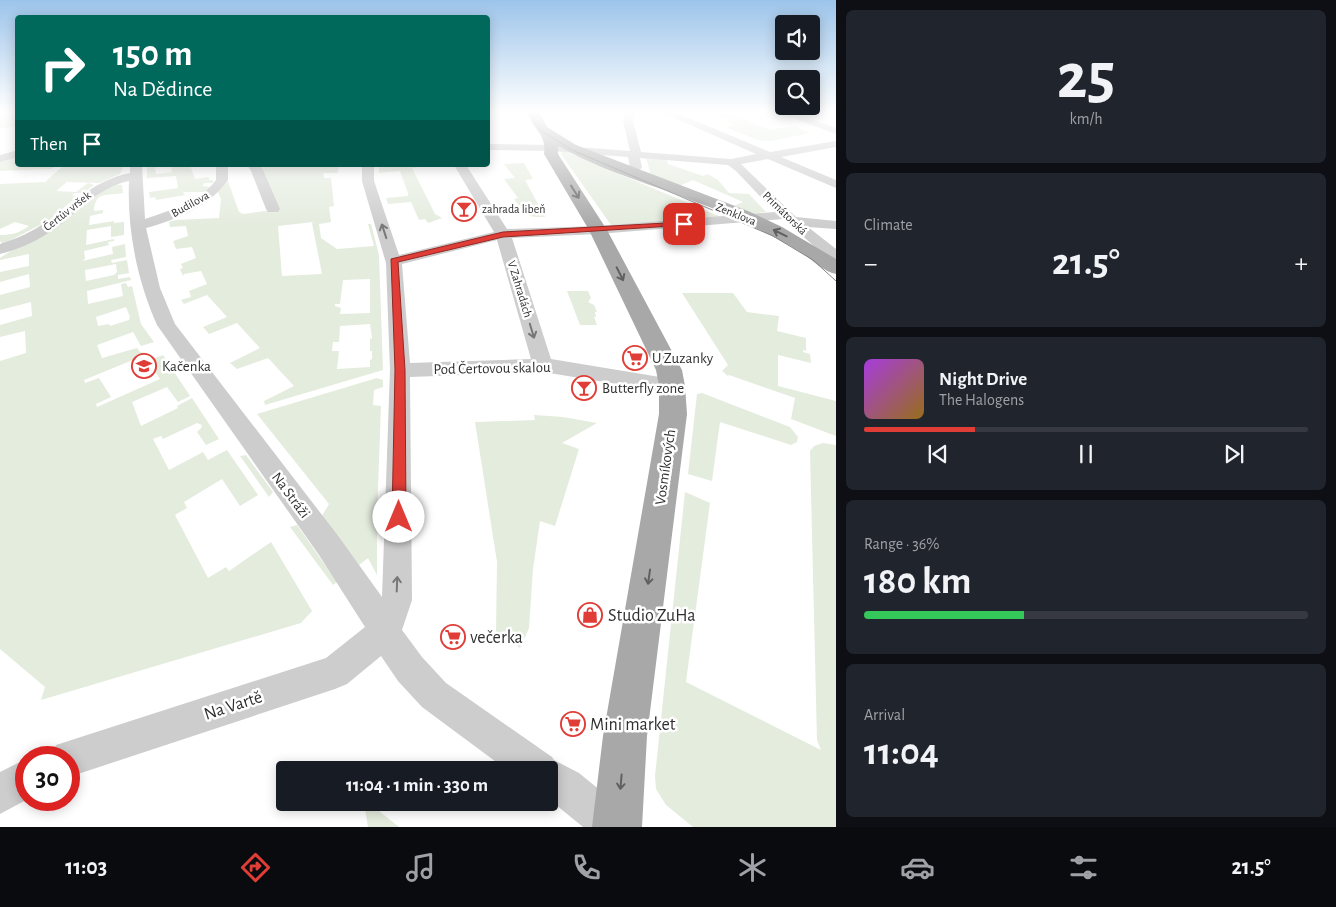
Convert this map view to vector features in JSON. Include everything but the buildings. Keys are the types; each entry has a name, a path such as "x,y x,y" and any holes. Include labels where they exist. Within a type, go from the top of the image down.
{"main road":[{"name":"Vosmíkových","path":"551,150 551,154 598,230 669,370 672,386 673,414 625,736 616,827"},
{"name":"Zenklova","path":"574,150 748,219 835,261"}],"street":[{"path":"574,150 636,154 735,165 769,163 817,164 794,151"},
{"path":"635,150 636,154 634,158 637,170"},
{"path":"756,150 836,184"},
{"path":"735,165 769,155 802,150"},
{"path":"0,159 15,154"},
{"name":"Primátorská","path":"735,165 788,218 835,261"},
{"name":"Budilova","path":"139,225 165,218 215,190 223,179 222,167"},
{"path":"254,167 273,210"},
{"path":"368,167 368,181 394,261 400,370 397,600 386,631"},
{"name":"V Zahradách","path":"461,167 503,234 542,365"},
{"name":"Na Stráži","path":"135,170 139,225 146,267 153,296 166,324 353,579 421,684 526,761"},
{"name":"Čertův vršek","path":"0,249 35,235 50,226 98,187 135,170"},
{"path":"394,261 503,234 598,230 748,219 788,218 836,225"},
{"name":"Pod Čertovou skalou","path":"400,370 542,365 672,386"},
{"name":"Na Vartě","path":"80,754 335,672 386,631"},
{"path":"558,783 616,827"},
{"path":"0,794 15,785"}],"shaded area":[{"path":"562,152 567,152 721,217 611,225 563,157"},
{"path":"15,155 15,167 54,167 51,169 0,171 0,161"},
{"path":"646,158 667,160 668,164 703,176 708,174 718,180 729,193 749,194 766,212 749,214 731,207 743,202 693,180 679,186 651,175"},
{"path":"524,163 533,179 525,180 545,217 533,217 526,214 514,199 518,198 504,179 515,178 504,164"},
{"path":"62,167 123,167 120,174 99,183 67,182 56,191 76,192 88,183 94,185 83,193 71,195 78,196 46,222 3,244 0,241 0,235 15,233 29,226 15,222 0,229 0,184 45,182"},
{"path":"147,167 155,167 156,174 172,172 171,167 191,167 195,179 209,177 209,180 213,180 213,183 205,183 202,186 211,187 204,192 184,192 185,195 156,200 155,197 150,198 149,192 178,188 176,176 147,178"},
{"path":"258,167 339,167 338,173 323,173 324,178 331,178 334,206 329,207 331,222 319,224 321,238 337,249 374,246 368,224 371,224 379,255 383,370 265,405 264,401 294,386 268,358 237,369 230,363 260,348 237,323 209,334 203,327 227,317 207,295 184,304 181,300 191,297 189,291 207,284 201,271 184,274 183,276 180,269 183,268 181,264 196,258 192,247 176,249 173,241 188,236 186,226 170,227 169,222 175,220 219,218 221,199 218,192 228,181 239,212 243,214 279,209","holes":["312,223 322,274 282,276 278,226","370,279 370,313 340,314 341,308 335,306 335,304 340,304 343,280","370,324 372,338 370,339 370,351 372,351 370,367 337,369 339,351 332,351 333,342 339,342 340,326"]},
{"path":"379,167 419,167 412,168 435,214 442,218 428,223 425,219 419,220 411,202 388,204 386,198 408,196 408,193 400,171 379,173"},
{"path":"114,184 122,185 123,193 99,197 94,211 103,210 103,213 90,216 89,225 114,221 114,223 124,222 124,235 111,237 111,226 87,230 86,245 114,239 114,241 108,242 109,245 84,251 85,259 82,261 113,254 112,247 125,244 126,257 111,260 112,263 127,260 129,273 118,275 118,279 130,277 131,280 87,291 88,304 123,296 121,284 126,283 128,287 132,286 141,324 154,342 141,346 133,332 97,345 102,358 137,348 140,352 147,353 84,380 85,383 99,378 111,397 96,404 97,407 160,379 154,370 155,364 149,364 147,361 163,355 190,396 178,402 167,387 132,402 141,426 178,408 177,406 192,398 219,439 206,445 197,432 202,425 197,423 163,439 161,436 153,439 169,470 203,452 208,460 227,450 258,495 240,506 222,479 184,502 187,508 175,515 208,578 226,567 229,571 271,542 312,611 301,623 41,700 45,687 0,649 0,361 26,353 25,331 0,337 0,325 32,316 31,302 0,310 0,295 30,287 29,274 0,282 0,272 29,266 29,254 0,260 0,258","holes":["116,264 117,272 114,275 86,281 85,270","126,307 130,317 129,320 110,326 109,324 98,326 96,317"]},
{"path":"567,291 588,291 591,298 588,302 594,305 597,312 595,312 596,317 594,317 597,325 580,325"},
{"path":"682,293 733,293 747,312 779,316 777,331 806,338 806,351 803,350 803,352 810,354 811,363 778,355 778,386 836,401 836,436 791,419 795,398 728,376 722,371 728,365"},
{"path":"377,378 383,380 383,387 374,390 373,405 381,406 377,575 368,558 359,565 322,516 329,504 257,414"},
{"path":"702,393 790,427 798,437 797,442 791,445 720,422 712,481 688,474 697,394"},
{"path":"534,415 563,417 597,423 562,443 579,449 555,526 540,521 533,569 529,628 520,648 496,632 497,562 475,422 535,420"},
{"path":"823,443 836,445 836,827 693,827 666,805 656,789 655,776 685,492 710,503 686,682 821,750 817,740 810,451 814,446"},
{"path":"246,455 273,492 269,497 240,456"},
{"path":"297,525 337,582 333,585 290,527"},
{"path":"365,811 379,811 399,827 368,827"}],"tram line":[{"path":"571,150 773,236 813,260 836,281"}],"place":[{"name":"zahrada libeň","path":"464,209"},
{"name":"U Zuzanky","path":"635,358"},
{"name":"Kačenka","path":"144,366"},
{"name":"Butterfly zone","path":"584,388"},
{"name":"Studio ZuHa","path":"590,615"},
{"name":"večerka","path":"453,637"},
{"name":"Mini market","path":"573,724"}],"route":[{"path":"399,517 400,370 394,261 503,234 684,224"}]}
